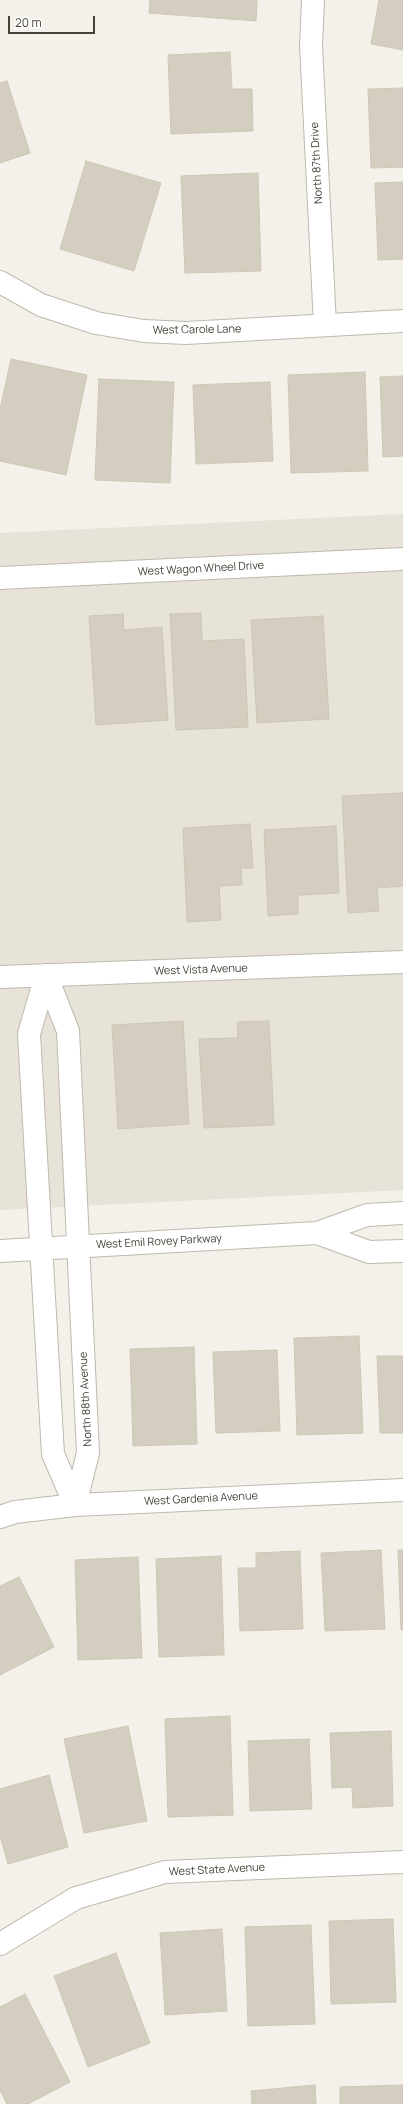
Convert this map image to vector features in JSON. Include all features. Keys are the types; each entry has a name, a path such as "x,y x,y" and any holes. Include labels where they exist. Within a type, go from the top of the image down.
{"street":[{"name":"North 87th Drive","path":"313,0 311,45 325,325"},
{"name":"West Carole Lane","path":"0,282 41,305 96,323 144,331 186,332 403,321"},
{"name":"West Wagon Wheel Drive","path":"0,578 403,559"},
{"name":"West Vista Avenue","path":"0,977 403,962"},
{"name":"North 88th Avenue","path":"46,976 68,1031 88,1453 75,1505"},
{"path":"46,976 29,1034 53,1454 75,1505"},
{"name":"West Emil Rovey Parkway","path":"0,1251 317,1233 367,1215 403,1213"},
{"name":"West Emil Rovey Parkway","path":"317,1233 369,1252 403,1251"},
{"name":"West Gardenia Avenue","path":"0,1517 15,1512 75,1505 403,1490"},
{"name":"West State Avenue","path":"0,1944 76,1898 165,1872 403,1862"}],"shaded area":[{"path":"403,514 403,1190 0,1210 0,533"}],"building":[{"path":"150,0 257,0 256,21 149,13"},
{"path":"379,0 403,0 403,50 371,44"},
{"path":"230,52 232,89 252,89 253,131 171,134 168,55"},
{"path":"7,81 30,153 0,163 0,83"},
{"path":"403,88 403,167 371,168 368,89"},
{"path":"86,161 161,183 134,271 60,249"},
{"path":"258,173 261,271 185,273 181,176"},
{"path":"403,182 403,259 378,260 375,183"},
{"path":"11,359 87,375 66,475 0,461 0,409"},
{"path":"365,372 368,471 291,473 288,375"},
{"path":"403,376 403,456 383,457 380,377"},
{"path":"99,379 174,382 170,483 95,480"},
{"path":"270,382 273,461 196,464 193,385"},
{"path":"201,613 202,641 244,639 248,727 176,730 170,614"},
{"path":"123,614 124,630 162,627 168,720 96,725 89,616"},
{"path":"323,616 329,719 257,723 251,620"},
{"path":"403,793 403,886 377,888 379,911 348,913 342,796"},
{"path":"250,824 253,868 241,868 242,885 219,886 221,920 187,922 183,828"},
{"path":"336,826 339,893 298,895 298,914 268,916 264,830"},
{"path":"183,1021 189,1124 118,1129 112,1025"},
{"path":"269,1021 274,1125 204,1128 199,1039 238,1038 237,1022"},
{"path":"359,1336 363,1433 297,1435 294,1338"},
{"path":"194,1347 197,1444 133,1446 130,1349"},
{"path":"277,1350 280,1431 216,1433 213,1352"},
{"path":"377,1356 403,1356 403,1433 380,1433"},
{"path":"381,1550 385,1629 325,1631 321,1553"},
{"path":"398,1550 403,1550 403,1630 401,1630"},
{"path":"300,1551 303,1629 240,1631 238,1568 256,1568 256,1553"},
{"path":"221,1556 224,1655 159,1657 156,1559"},
{"path":"138,1557 142,1658 78,1660 75,1560"},
{"path":"19,1577 54,1647 0,1675 0,1586"},
{"path":"230,1716 233,1815 168,1817 165,1719"},
{"path":"128,1726 147,1821 84,1833 64,1739"},
{"path":"391,1731 393,1806 353,1808 352,1787 332,1788 330,1733"},
{"path":"309,1739 312,1809 250,1811 248,1741"},
{"path":"49,1775 68,1847 8,1864 0,1836 0,1789"},
{"path":"393,1919 396,2002 331,2004 329,1921"},
{"path":"311,1925 315,2024 248,2026 245,1927"},
{"path":"222,1929 227,2011 165,2015 160,1933"},
{"path":"116,1953 150,2043 88,2067 54,1976"},
{"path":"25,1994 70,2082 28,2104 7,2104 0,2090 0,2007"},
{"path":"315,2085 316,2104 252,2104 251,2091"},
{"path":"403,2085 403,2104 340,2104 340,2087"}]}
